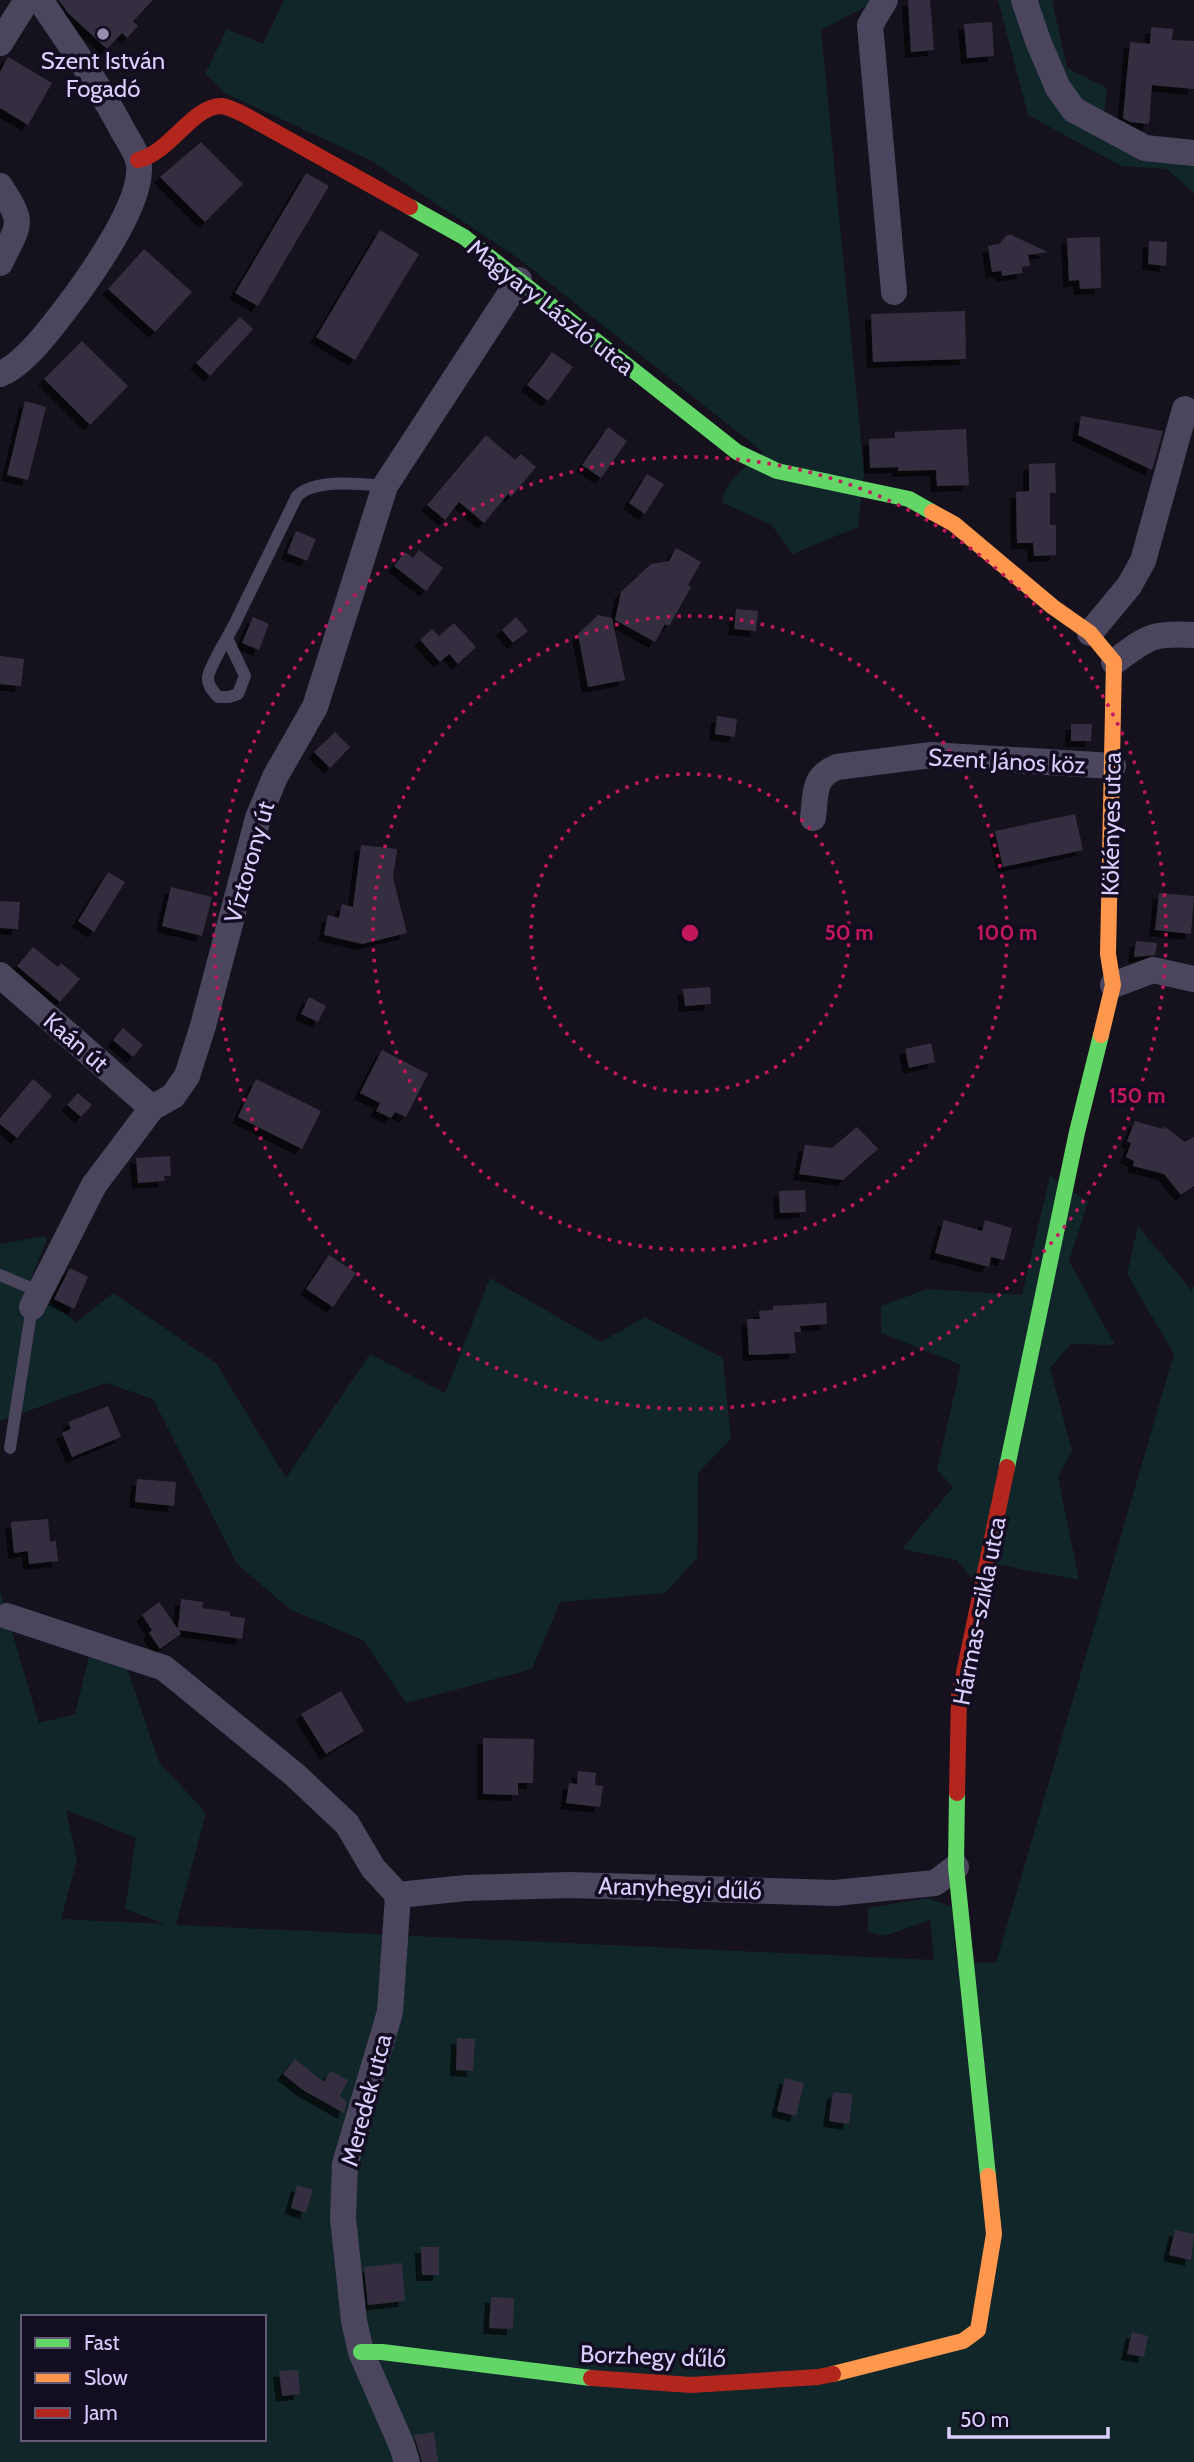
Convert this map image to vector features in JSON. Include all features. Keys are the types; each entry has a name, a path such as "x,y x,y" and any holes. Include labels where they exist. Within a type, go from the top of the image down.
{"street":[{"path":"0,43 27,0"},
{"path":"0,374 10,370 52,327 106,253 137,182 138,160 105,96 40,0"},
{"path":"885,0 870,25 894,292"},
{"path":"1024,0 1058,88 1074,110 1144,148 1194,153"},
{"name":"Magyary László utca","path":"138,160 152,157 207,108 224,106 243,114 464,237 737,452 777,471 909,499 954,524 1053,607 1090,633 1114,662"},
{"path":"0,186 17,213 18,228 0,262"},
{"name":"Víztorony út","path":"36,1300 94,1185 152,1108 173,1096 187,1076 203,1026 258,818 275,777 315,707 385,486 519,280"},
{"path":"1090,633 1129,586 1143,561 1185,409"},
{"path":"1114,662 1146,638 1158,635 1194,635"},
{"name":"Kökényes utca","path":"1113,985 1108,954 1114,662"},
{"name":"Szent János köz","path":"813,818 818,780 823,773 837,767 931,755 1113,766"},
{"path":"1113,985 1153,970 1194,979"},
{"name":"Kaán út","path":"0,975 152,1108"},
{"name":"Hármas-szikla utca","path":"978,2330 993,2234 956,1867 959,1697 1077,1132 1113,985"},
{"path":"7,1616 164,1668 295,1775 346,1824 373,1868 398,1895"},
{"name":"Aranyhegyi dűlő","path":"398,1895 466,1888 569,1885 835,1893 935,1883 956,1867"},
{"name":"Meredek utca","path":"398,1895 390,2012 345,2164 343,2218 354,2321 361,2352 407,2462"},
{"name":"Borzhegy dűlő","path":"361,2352 382,2352 591,2378 691,2385 818,2377 963,2341 978,2330"}],"lane":[{"path":"227,638 297,496 304,489 352,483 385,486"},
{"path":"0,1275 36,1300"},
{"name":"Víztorony út","path":"10,1448 36,1300"}],"green space":[{"path":"284,0 878,0 821,30 864,472 858,527 792,554 772,525 723,503 726,488 731,481 763,452 518,258 372,161 225,93 205,74 227,29 263,44"},
{"path":"998,0 1052,0 1067,68 1107,88 1102,134 1194,164 1194,193 1167,169 1121,166 1028,115"},
{"path":"1050,1176 1088,1202 1069,1261 1115,1345 1071,1344 1050,1368 1072,1451 1058,1477 1079,1580 1001,1565 975,1582 957,1560 902,1549 953,1487 937,1470 961,1365 881,1333 881,1306 927,1289 1022,1295"},
{"path":"1138,1226 1192,1291 1194,1285 1194,2462 0,2462 0,1591 39,1723 75,1714 90,1652 125,1662 159,1762 206,1813 176,1925 934,1960 930,1920 884,1936 868,1932 868,1908 928,1898 952,1907 956,1961 996,1963 1174,1354 1127,1274","holes":["66,1810 136,1838 125,1909 165,1924 61,1919 77,1860"]},
{"path":"45,1236 47,1239 28,1286 77,1322 113,1293 216,1363 286,1478 370,1354 445,1393 490,1278 601,1342 645,1317 723,1358 731,1439 698,1473 697,1558 665,1593 560,1602 532,1669 406,1703 363,1640 291,1610 237,1564 153,1399 106,1383 0,1421 0,1244"}],"building":[{"path":"59,0 153,0 133,21 138,26 127,38 122,33 107,49 68,13"},
{"path":"908,0 930,0 934,50 911,52"},
{"path":"992,22 994,56 967,58 964,24"},
{"path":"1151,27 1173,29 1172,40 1194,41 1194,89 1152,85 1149,124 1130,122 1123,118 1130,42 1150,44"},
{"path":"8,57 52,83 28,125 0,108 0,72"},
{"path":"201,142 243,184 205,222 160,177"},
{"path":"306,173 329,186 258,306 235,293"},
{"path":"380,230 419,254 355,360 316,337"},
{"path":"1007,235 1048,252 1028,255 1030,266 1022,267 1023,273 1002,276 1001,271 992,272 988,246 999,244"},
{"path":"1100,237 1101,288 1080,289 1079,280 1069,281 1067,238"},
{"path":"1149,241 1167,242 1166,266 1148,264"},
{"path":"144,249 192,292 155,332 108,289"},
{"path":"965,311 966,359 873,362 871,314"},
{"path":"240,317 253,329 210,376 196,363"},
{"path":"82,341 128,386 90,425 44,379"},
{"path":"552,352 573,367 548,401 527,385"},
{"path":"25,401 46,407 28,480 7,475"},
{"path":"1081,416 1163,431 1152,470 1078,435"},
{"path":"608,427 627,441 601,478 582,465"},
{"path":"966,429 969,485 937,486 936,470 898,471 898,467 870,468 869,439 895,438 895,432"},
{"path":"486,435 515,460 521,454 536,467 511,497 508,494 484,523 459,502 445,520 427,505"},
{"path":"1055,463 1056,493 1050,493 1050,525 1056,525 1056,555 1034,556 1033,543 1017,543 1016,492 1029,491 1029,464"},
{"path":"647,474 664,484 645,514 629,503"},
{"path":"296,531 316,539 307,561 287,553"},
{"path":"676,548 701,562 688,585 691,587 669,626 665,624 655,642 615,620 621,592 651,564 669,561"},
{"path":"419,550 443,568 426,591 394,566 405,552 413,558"},
{"path":"736,609 758,611 756,631 734,629"},
{"path":"598,615 612,618 625,680 588,687 578,634"},
{"path":"253,617 269,624 259,650 242,643"},
{"path":"516,617 528,631 513,643 502,630"},
{"path":"454,623 476,647 458,664 449,654 440,662 420,640 432,629 439,636"},
{"path":"0,656 24,659 21,686 0,684"},
{"path":"717,716 737,719 735,737 715,734"},
{"path":"1071,724 1092,724 1091,741 1071,741"},
{"path":"335,732 350,747 330,768 314,752"},
{"path":"1075,814 1083,850 1003,867 995,831"},
{"path":"361,845 397,849 393,878 407,933 362,944 324,935 328,915 339,918 342,904 353,907"},
{"path":"108,872 125,882 94,932 78,921"},
{"path":"171,887 212,897 202,936 162,926"},
{"path":"1159,893 1194,896 1191,934 1155,930"},
{"path":"0,901 20,902 18,929 0,928"},
{"path":"1136,941 1157,943 1155,955 1134,957"},
{"path":"33,947 58,967 61,963 80,979 60,1002 17,966"},
{"path":"710,987 711,1004 685,1006 683,989"},
{"path":"309,997 326,1006 318,1022 301,1014"},
{"path":"123,1028 143,1045 133,1057 113,1040"},
{"path":"931,1043 935,1062 909,1068 905,1049"},
{"path":"382,1050 428,1074 406,1117 395,1112 391,1118 376,1111 380,1103 360,1093"},
{"path":"33,1079 52,1096 17,1138 0,1124 0,1118"},
{"path":"256,1079 321,1111 302,1149 238,1117"},
{"path":"78,1093 92,1105 81,1117 67,1105"},
{"path":"1135,1121 1163,1129 1164,1126 1185,1142 1194,1137 1194,1186 1181,1195 1164,1174 1133,1166 1134,1161 1126,1157 1131,1143 1127,1141"},
{"path":"857,1127 878,1149 843,1180 799,1174 805,1145 832,1148"},
{"path":"170,1156 171,1176 164,1176 165,1181 138,1183 136,1158"},
{"path":"805,1190 806,1212 780,1213 779,1191"},
{"path":"944,1220 982,1231 985,1220 1012,1228 1004,1260 991,1257 989,1267 935,1253"},
{"path":"329,1255 356,1273 333,1307 306,1289"},
{"path":"70,1268 88,1277 74,1309 54,1299"},
{"path":"826,1303 827,1324 800,1326 801,1332 794,1332 796,1353 749,1355 747,1319 760,1319 759,1311 773,1310 773,1306"},
{"path":"108,1406 121,1437 72,1457 62,1433 71,1429 68,1422"},
{"path":"137,1479 176,1482 174,1506 135,1502"},
{"path":"48,1519 50,1542 56,1541 58,1561 29,1564 28,1551 14,1553 11,1522"},
{"path":"181,1599 203,1602 202,1608 230,1612 230,1616 245,1618 242,1639 179,1630 181,1634 160,1649 149,1633 152,1630 142,1615 159,1602 178,1629"},
{"path":"341,1691 364,1731 326,1754 301,1714"},
{"path":"483,1738 534,1739 533,1783 518,1783 518,1795 483,1794"},
{"path":"578,1771 596,1773 595,1785 603,1786 600,1807 566,1803 569,1783 577,1784"},
{"path":"457,2038 475,2039 473,2071 456,2070"},
{"path":"295,2059 324,2082 330,2071 348,2080 340,2096 347,2102 344,2113 303,2090 283,2074"},
{"path":"785,2078 804,2083 796,2116 777,2111"},
{"path":"833,2092 853,2094 849,2124 829,2121"},
{"path":"297,2185 313,2190 306,2213 291,2208"},
{"path":"1175,2230 1194,2234 1191,2260 1169,2255"},
{"path":"421,2247 439,2247 439,2275 422,2275"},
{"path":"402,2263 405,2301 368,2305 364,2267"},
{"path":"491,2297 514,2298 513,2329 489,2328"},
{"path":"1132,2332 1148,2336 1144,2357 1127,2354"},
{"path":"298,2370 300,2394 282,2396 279,2371"},
{"path":"434,2432 438,2462 422,2462 414,2435"}],"traffic: fast":[{"path":"410,207 464,237 737,452 777,471 909,499 932,512"},
{"path":"1007,1467 1077,1132 1101,1035"},
{"path":"957,1793 956,1867 988,2176"},
{"path":"361,2352 382,2352 591,2378"}],"traffic: slow":[{"path":"932,512 954,524 1053,607 1090,633 1114,662 1108,954 1113,985 1101,1035"},
{"path":"833,2374 963,2341 978,2330 994,2234 988,2176"}],"traffic: jam":[{"path":"138,160 161,148 201,113 222,106 243,114 410,207"},
{"path":"957,1793 959,1697 1007,1467"},
{"path":"591,2378 691,2385 833,2374"}],"place":[{"name":"Szent István Fogadó","path":"103,34"}]}
